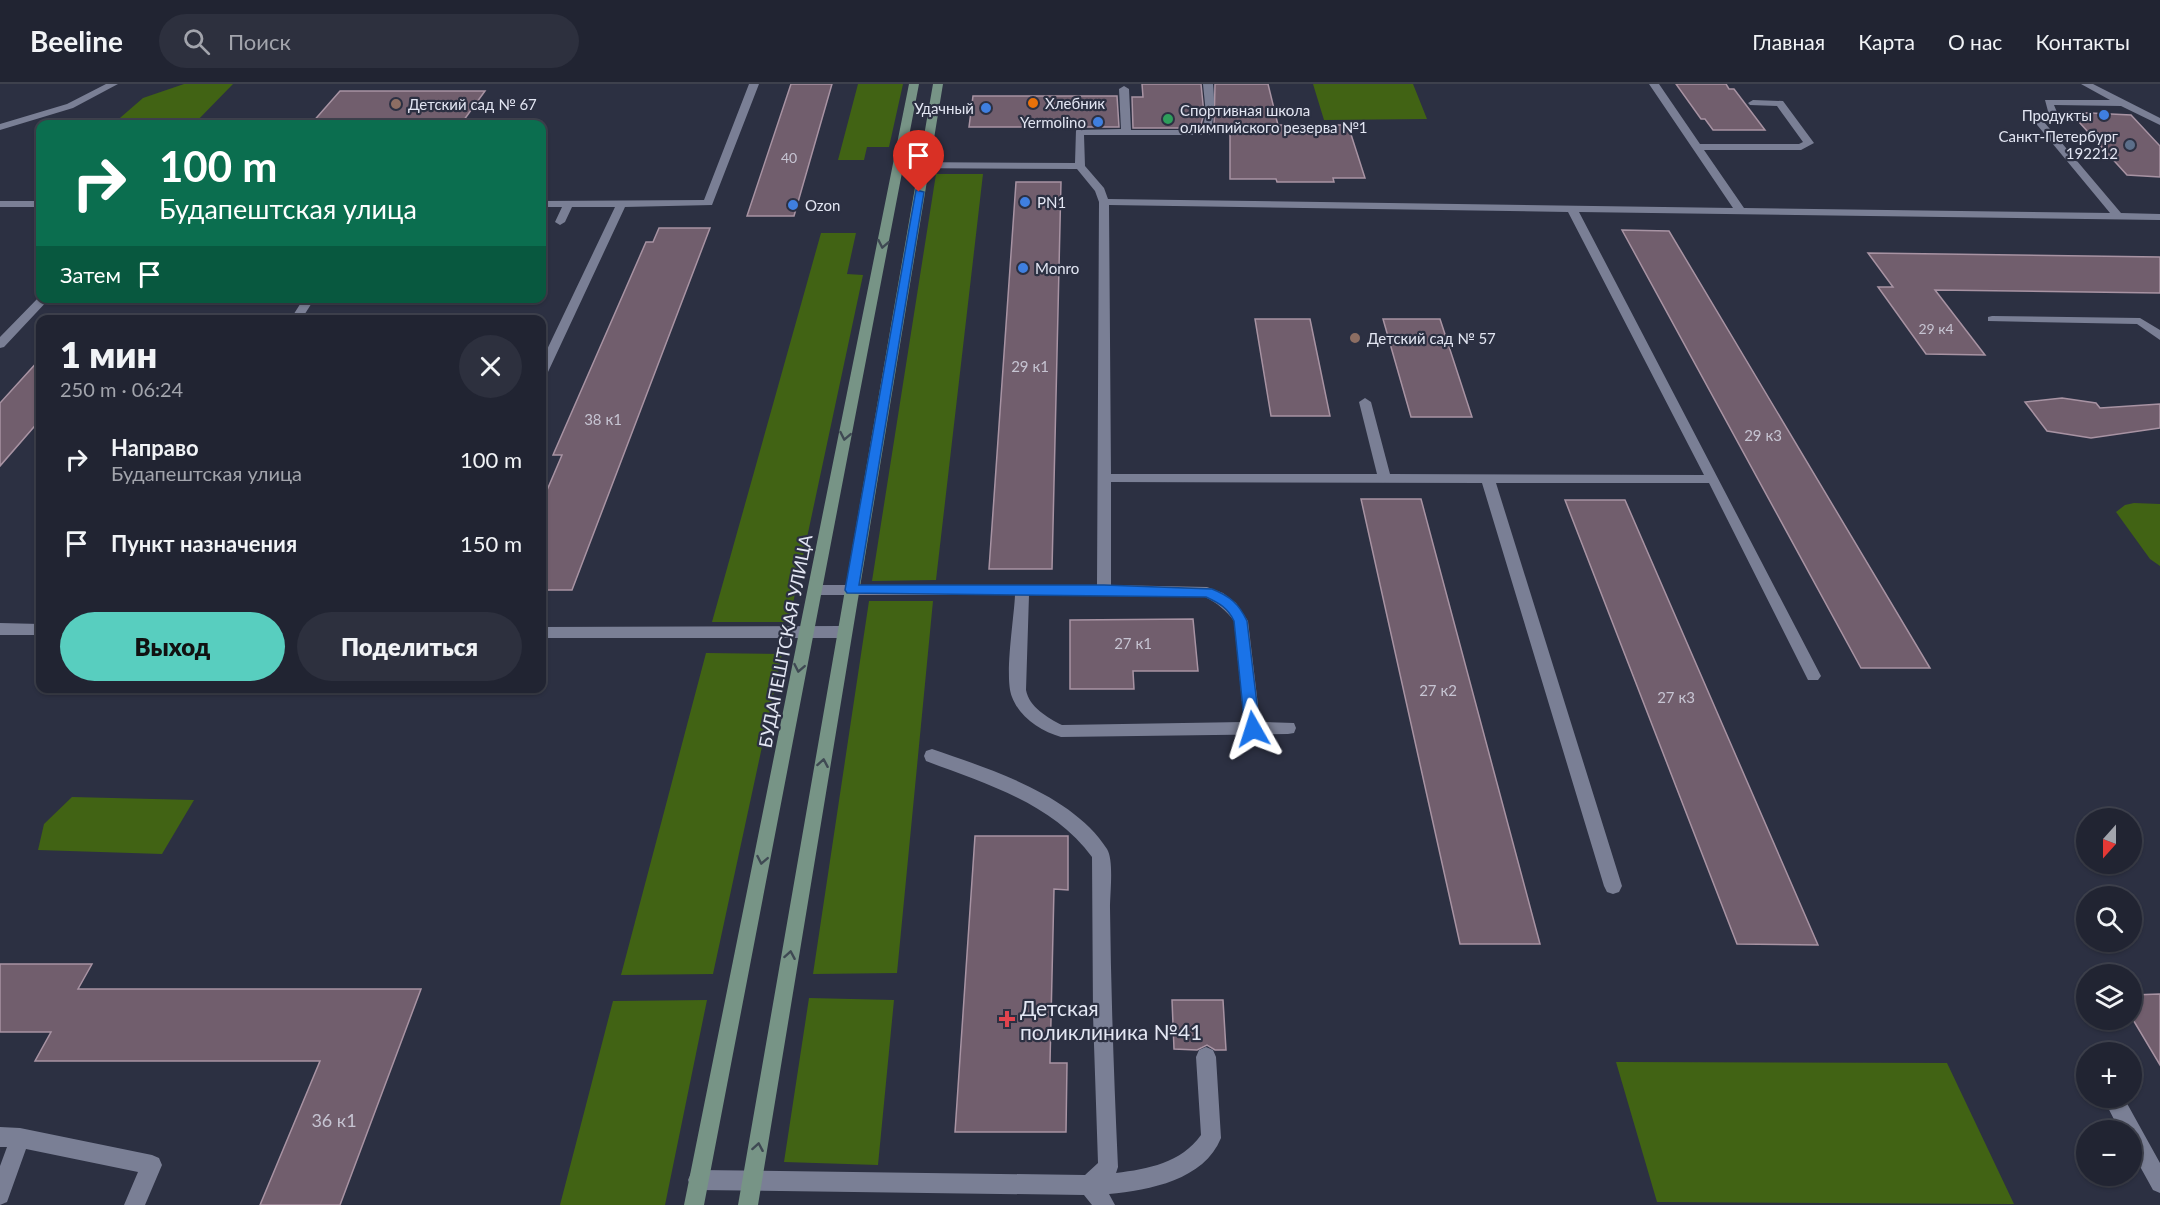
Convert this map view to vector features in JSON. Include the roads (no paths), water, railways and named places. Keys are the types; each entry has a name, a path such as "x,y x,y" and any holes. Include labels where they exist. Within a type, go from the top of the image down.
{"street":[{"name":"БУДАПЕШТСКАЯ УЛИЦА","path":"693,1205 914,84"},
{"path":"748,1205 938,84"}],"lane":[{"path":"1,124 70,106 113,84"},
{"path":"546,204 708,203 754,84"},
{"path":"1104,590 1104,202 1100,190 1080,166 1079,132 1207,133 1206,126 1211,114 1208,84"},
{"path":"1654,84 1741,212"},
{"path":"2086,84 2160,122"},
{"path":"1124,89 1126,132"},
{"path":"2118,216 2038,120 2054,117 2048,102 2124,103"},
{"path":"1697,147 1801,147 1809,143 1779,103 1752,103"},
{"path":"898,165 1080,166"},
{"path":"1104,202 2118,216 2154,217 2160,229"},
{"path":"560,222 569,203"},
{"path":"546,364 622,203"},
{"path":"0,204 36,204"},
{"path":"1534,209 1539,220"},
{"path":"1572,209 1813,676"},
{"path":"0,344 40,303"},
{"path":"1992,320 2140,321 2160,336"},
{"path":"1365,402 1385,479"},
{"path":"1104,478 1713,479"},
{"path":"1488,480 1612,886"},
{"path":"815,590 1208,592 1223,599 1234,608 1241,621 1253,729"},
{"path":"1022,590 1018,694 1028,710 1044,724 1061,731 1288,729"},
{"path":"0,629 36,630"},
{"path":"546,633 845,632"},
{"path":"932,756 1017,790 1059,812 1092,839 1101,855 1102,1015 1108,1167 1089,1185"},
{"path":"698,1180 1089,1185 1131,1182 1195,1159 1211,1138 1206,1057"},
{"path":"2119,1108 2160,1183"},
{"path":"0,1195 10,1138 152,1165 134,1205"},
{"path":"1089,1185 1106,1205"}],"place":[{"name":"Хлебник","path":"1033,103"},
{"name":"Детский сад № 67","path":"396,104"},
{"name":"Удачный","path":"986,108"},
{"name":"Продукты","path":"2104,115"},
{"name":"Спортивная школа олимпийского резерва №1","path":"1168,119"},
{"name":"Yermolino","path":"1098,122"},
{"name":"Санкт-Петербург 192212","path":"2130,145"},
{"name":"PN1","path":"1025,202"},
{"name":"Ozon","path":"793,205"},
{"name":"Monro","path":"1023,268"},
{"name":"Детский сад № 57","path":"1355,338"},
{"name":"Детская поликлиника №41","path":"1007,1019"}]}
